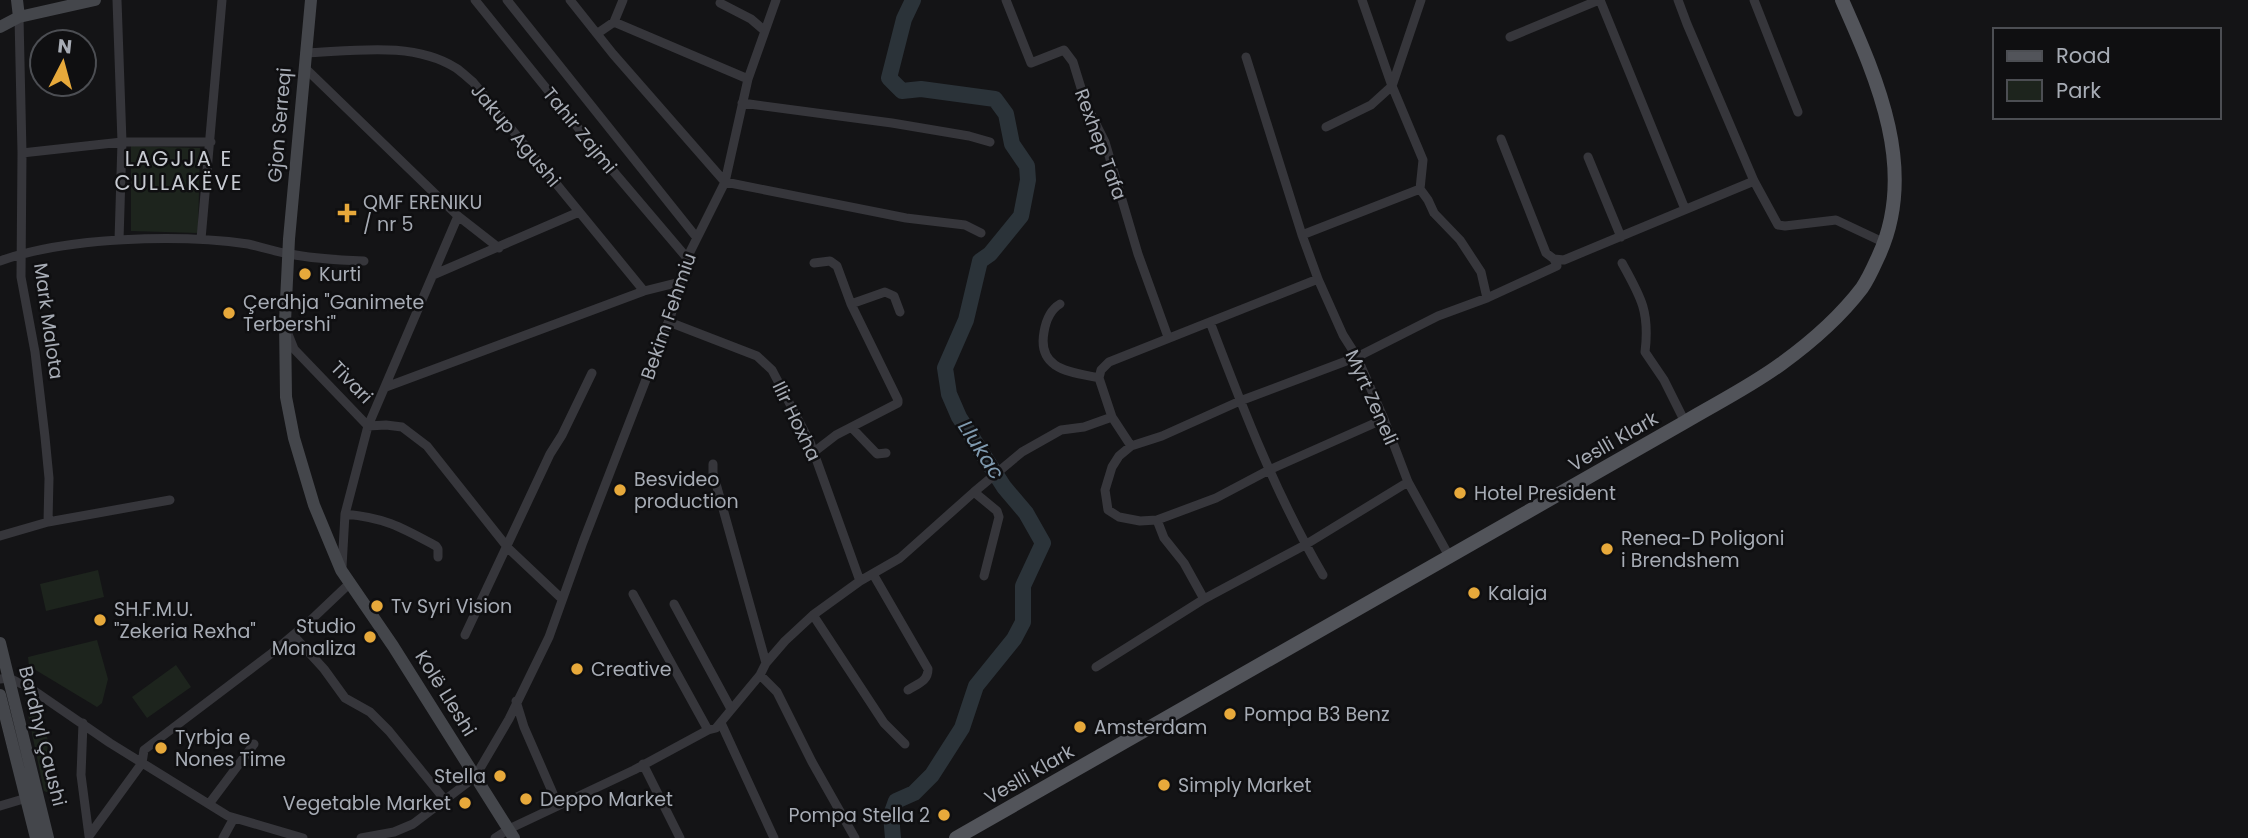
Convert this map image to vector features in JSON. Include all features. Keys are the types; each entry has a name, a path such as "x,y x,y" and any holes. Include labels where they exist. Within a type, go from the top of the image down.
{"main road":[{"name":"Veslli Klark","path":"956,838 1685,422 1779,366 1814,338 1863,287 1885,243 1893,208 1896,170 1886,113 1843,0"}],"street":[{"name":"Mark Malota","path":"17,0 22,153 21,277 35,352 49,478 48,522"},
{"path":"0,27 19,17 94,0"},
{"path":"117,0 122,142 119,240"},
{"path":"201,239 222,0"},
{"name":"Gjon Serreqi","path":"288,254 311,0"},
{"name":"Tahir Zajmi","path":"475,0 687,258"},
{"name":"Tahir Zajmi","path":"507,0 697,238"},
{"path":"570,0 613,54 725,182 906,218 965,226 981,233"},
{"path":"598,33 614,22 623,0"},
{"name":"Bekim Fehmiu","path":"475,777 503,729 549,637 669,322 687,258 725,182 748,79 776,0"},
{"name":"Rexhep Tafa","path":"1006,0 1031,63 1064,50 1073,62 1086,104 1105,142 1138,254 1168,337"},
{"path":"1362,0 1392,86 1423,160 1420,189 1434,213 1460,240 1481,272 1487,298"},
{"path":"1326,127 1371,104 1392,86 1421,0"},
{"path":"1510,37 1600,0 1685,209"},
{"path":"1678,0 1754,181 1778,225 1836,220 1885,243"},
{"path":"1754,0 1798,112"},
{"path":"720,3 751,19 765,31"},
{"path":"614,22 748,79"},
{"name":"Jakup Agushi","path":"305,53 391,50 422,55 456,68 473,82 645,291"},
{"name":"Myrt Zeneli","path":"1245,57 1318,279 1343,335 1357,357 1408,482 1450,556"},
{"path":"304,67 458,216 499,248"},
{"path":"743,103 892,123 990,142"},
{"path":"1501,139 1539,230 1544,249 1554,259 1564,260 1754,181"},
{"path":"22,153 122,142 211,142"},
{"path":"1588,157 1621,237"},
{"path":"1302,235 1420,189"},
{"path":"433,275 579,212"},
{"path":"341,570 345,514 368,426 458,216"},
{"path":"0,261 20,254 119,240 201,239 248,244 288,254 364,261"},
{"name":"Tivari","path":"288,254 285,322 294,349 368,426 402,427 427,446 508,548 562,599"},
{"path":"1384,419 1269,470 1216,498 1157,520 1140,521 1119,517 1108,510 1105,490 1112,467 1119,456 1131,446 1357,357 1438,316 1557,267 1554,259"},
{"path":"814,263 830,261 837,267 851,304 898,400 896,406 836,435 814,452"},
{"path":"1622,263 1640,295 1647,320 1644,352 1664,380 1685,422"},
{"path":"1131,446 1112,417 1100,378 1101,370 1109,362 1318,279"},
{"path":"386,387 645,291 680,282"},
{"path":"851,304 886,292 894,296 900,312"},
{"path":"1060,304 1052,309 1045,326 1041,344 1046,358 1055,366 1100,378"},
{"name":"Kolë Lleshi","path":"285,322 286,397 294,438 314,505 341,570 512,833"},
{"name":"Ilir Hoxha","path":"669,322 757,356 772,370 814,452 860,581"},
{"path":"1210,322 1269,470 1305,545 1323,575"},
{"path":"465,635 550,454 592,373"},
{"path":"495,838 512,833 558,806 716,728 760,675 766,663 813,615 860,581 900,558 1022,452 1061,430 1084,428 1112,417"},
{"path":"852,428 877,454 886,453"},
{"path":"713,468 766,663"},
{"path":"1096,667 1204,599 1305,545 1408,482"},
{"path":"974,492 997,511 999,517 985,576"},
{"path":"0,536 48,522 170,500"},
{"path":"345,514 373,517 393,523 436,546 438,557"},
{"path":"1157,520 1164,538 1184,563 1204,599"},
{"path":"873,575 928,669 923,681 908,690"},
{"path":"89,837 142,763 144,750 293,635 350,583"},
{"path":"633,594 708,730"},
{"path":"674,604 731,709"},
{"path":"813,615 884,723 905,744"},
{"path":"293,635 324,669 345,698 370,712 389,731 445,800"},
{"name":"Bardhyl Çaushi","path":"0,643 5,678 32,796 36,838"},
{"path":"760,675 777,692 812,762 855,838"},
{"path":"5,678 30,688 142,763 234,818 303,838"},
{"name":"Bardhyl Çaushi","path":"0,695 48,838"},
{"path":"516,701 524,727 558,806"},
{"path":"83,723 81,775 89,837"},
{"path":"721,723 774,838"},
{"path":"209,804 254,744"},
{"path":"643,764 680,838"},
{"path":"361,838 395,835 475,777"},
{"path":"0,806 32,796"},
{"path":"223,838 234,818"}],"green space":[{"path":"131,146 200,148 198,233 131,231"},
{"path":"98,570 104,597 46,611 40,584"},
{"path":"97,640 108,679 102,703 97,707 29,666 28,657"},
{"path":"176,665 191,687 147,718 132,697"},
{"path":"25,700 34,700 48,740 46,769 49,793 44,791"}],"waterway":[{"name":"Llukac","path":"893,838 891,815 896,801 914,793 932,775 962,728 976,686 1014,639 1023,622 1023,586 1043,543 1026,513 1004,487 959,417 949,394 945,368 966,320 980,261 990,254 1021,216 1028,180 1027,166 1012,144 1006,114 995,99 921,89 902,91 889,78 904,19 913,0"}],"place":[{"name":"QMF ERENIKU / nr 5","path":"347,213"},
{"name":"Kurti","path":"305,274"},
{"name":"Çerdhja \"Ganimete Terbershi\"","path":"229,313"},
{"name":"Besvideo production","path":"620,490"},
{"name":"Hotel President","path":"1460,493"},
{"name":"Renea-D Poligoni i Brendshem","path":"1607,549"},
{"name":"Kalaja","path":"1474,593"},
{"name":"Tv Syri Vision","path":"377,606"},
{"name":"SH.F.M.U. \"Zekeria Rexha\"","path":"100,620"},
{"name":"Studio Monaliza","path":"370,637"},
{"name":"Creative","path":"577,669"},
{"name":"Pompa B3 Benz","path":"1230,714"},
{"name":"Amsterdam","path":"1080,727"},
{"name":"Tyrbja e Nones Time","path":"161,748"},
{"name":"Stella","path":"500,776"},
{"name":"Simply Market","path":"1164,785"},
{"name":"Deppo Market","path":"526,799"},
{"name":"Vegetable Market","path":"465,803"},
{"name":"Pompa Stella 2","path":"944,815"}],"district":[{"name":"LAGJJA E CULLAKËVE","path":"179,171"}]}
